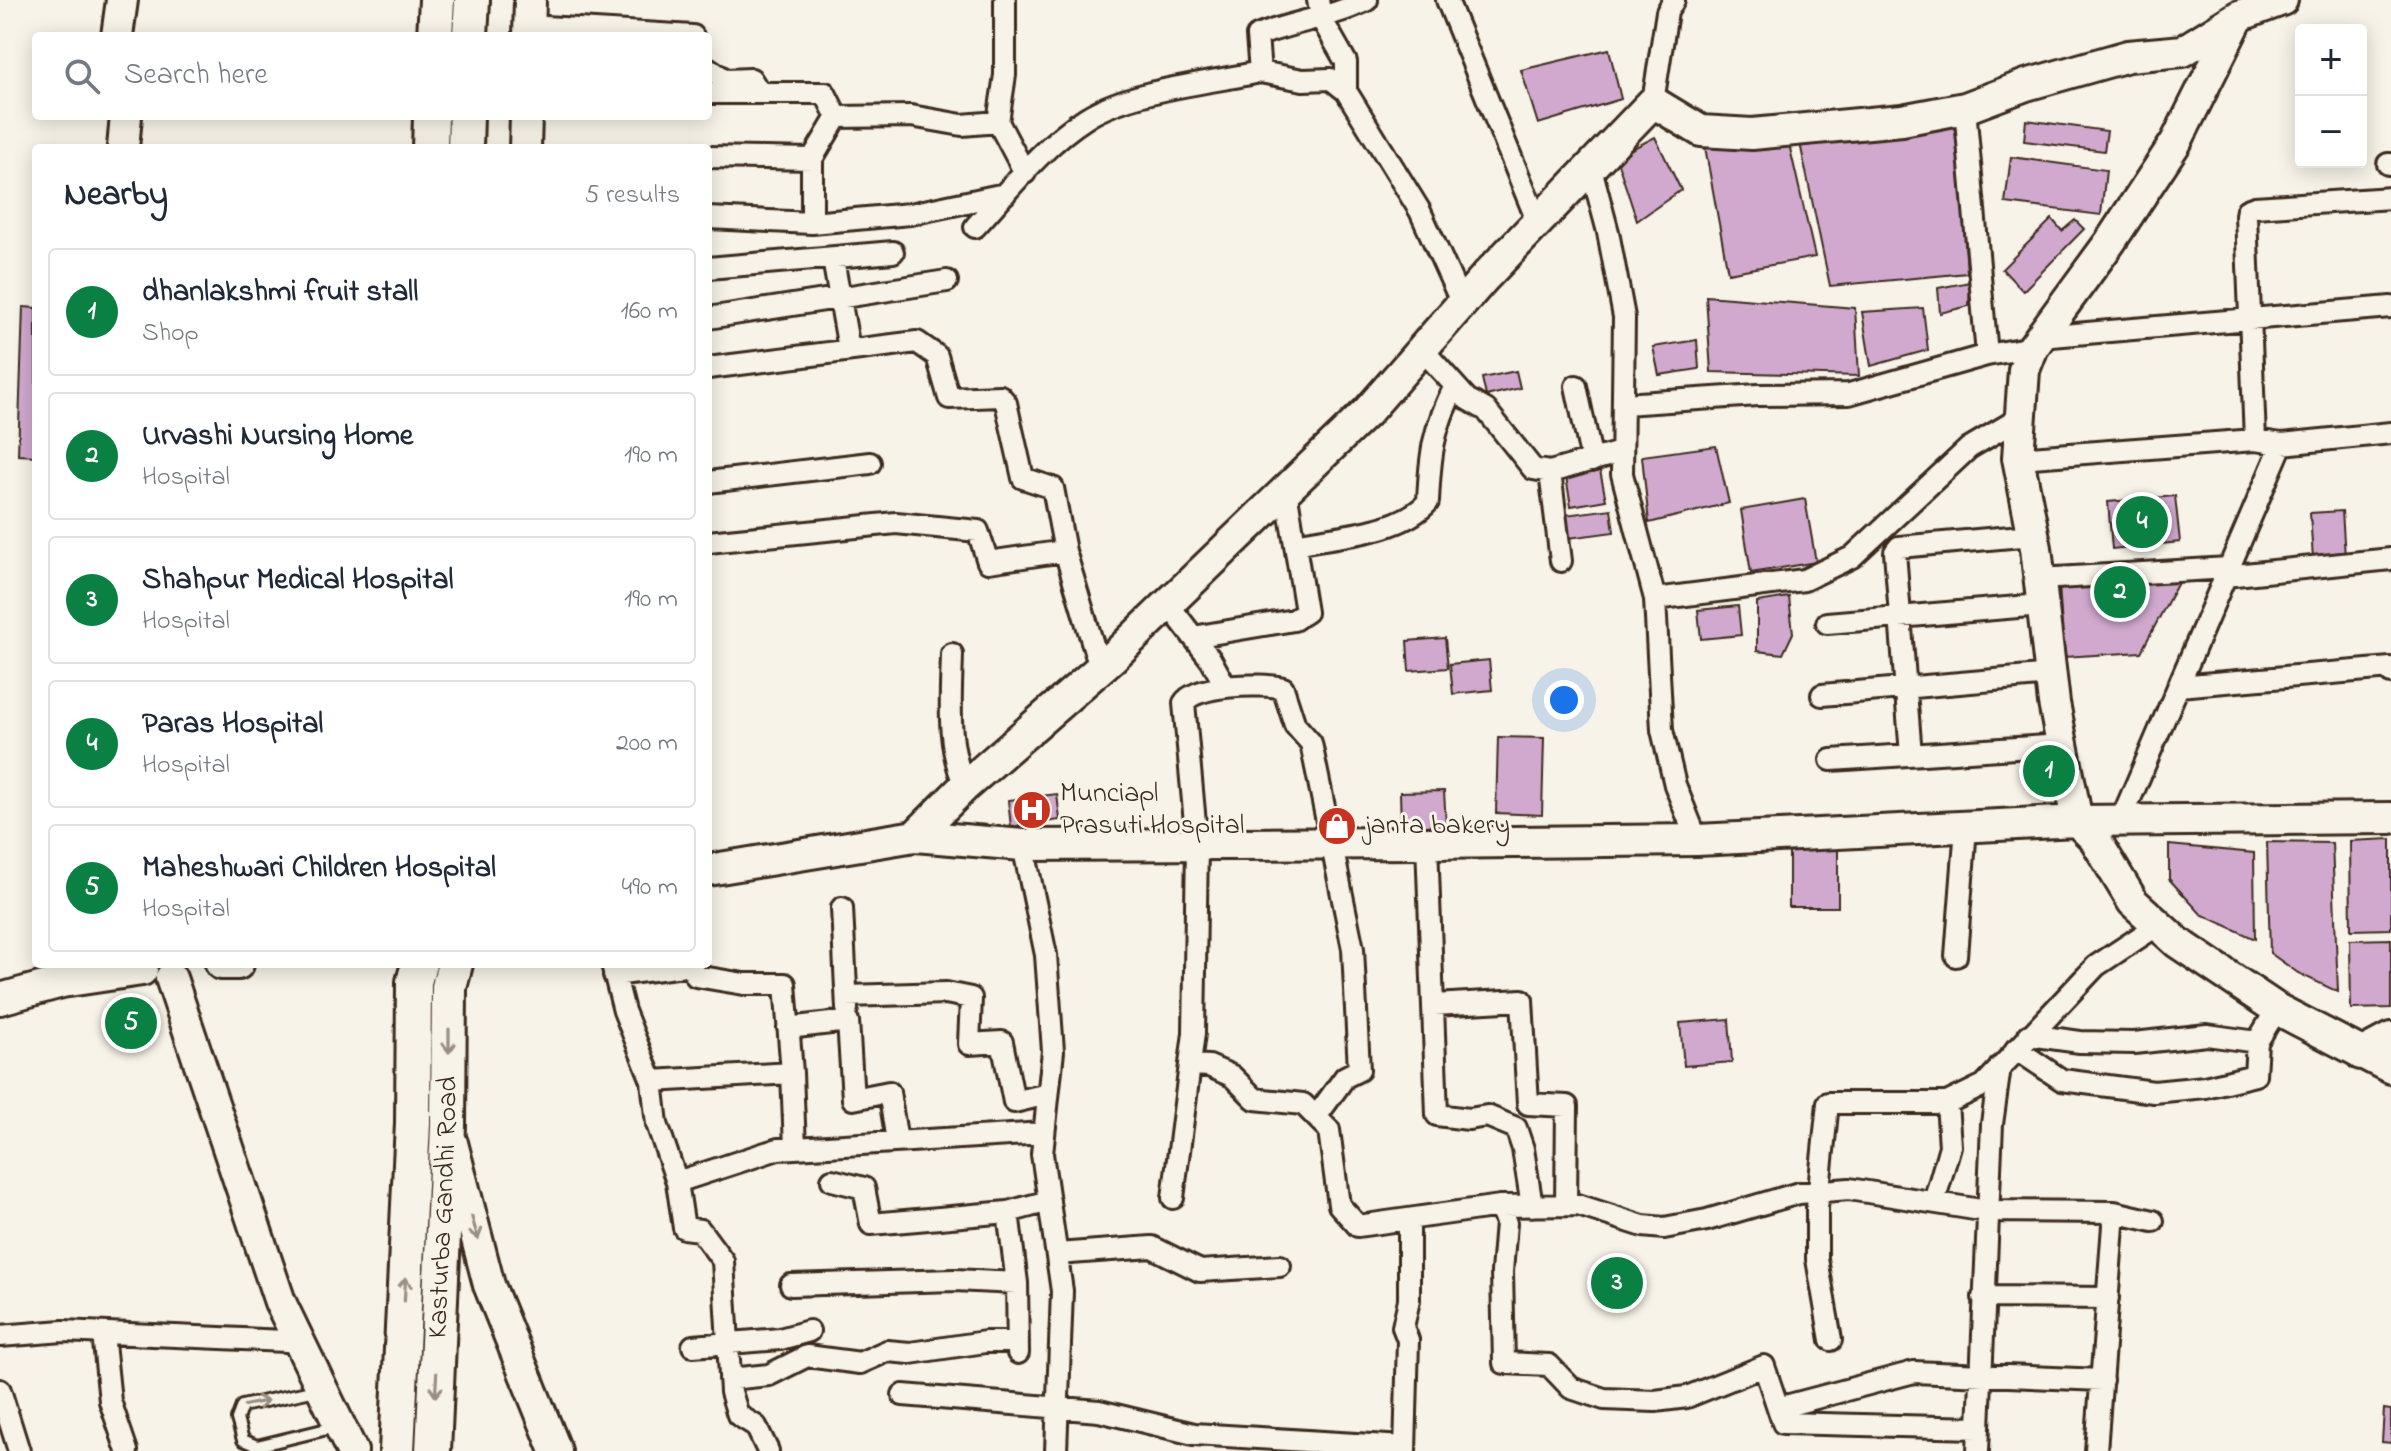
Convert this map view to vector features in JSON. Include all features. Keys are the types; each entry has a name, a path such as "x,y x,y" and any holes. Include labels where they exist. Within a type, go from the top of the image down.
{"main road":[{"path":"435,32 437,0"},
{"path":"470,32 472,0"},
{"path":"430,144 431,120"},
{"path":"465,144 466,120"},
{"name":"Kasturba Gandhi Road","path":"397,1451 408,1233 414,982 418,968"},
{"name":"Kasturba Gandhi Road","path":"433,1451 448,1126 449,987 454,968"}],"street":[{"path":"118,32 122,0"},
{"path":"133,32 137,0"},
{"path":"1005,0 1005,75 998,122 1025,173"},
{"path":"1260,72 1257,36 1320,9 1341,13 1367,0"},
{"path":"1447,0 1538,223"},
{"path":"915,836 965,786 1100,668 1367,412 1462,304 1653,102 1667,12 1674,0"},
{"path":"1653,102 1701,131 1752,134 1902,120 1965,108 2128,56 2183,51 2239,8 2282,0"},
{"path":"2239,8 2176,142 2110,242 2036,342 2024,370 2018,419 2018,458 2033,535 2062,745 2077,821 2095,839 2133,902 2177,942 2277,1009 2391,1068"},
{"path":"1320,9 1346,62 1346,91"},
{"path":"529,21 649,32"},
{"path":"712,71 726,80 751,79 760,93"},
{"path":"975,227 1050,146 1088,116 1135,99 1260,72 1303,80 1331,79 1346,91 1420,211 1462,304"},
{"path":"712,93 825,93 837,117"},
{"path":"1965,108 1987,355"},
{"path":"837,117 911,116 962,125 998,122"},
{"path":"812,223 812,159 837,117"},
{"path":"108,144 110,120"},
{"path":"123,144 126,120"},
{"path":"525,144 526,120"},
{"path":"712,157 812,159"},
{"path":"1591,168 1608,232 1624,317 1621,452 1629,510 1655,599 1662,730 1675,785 1697,840"},
{"path":"712,218 812,223 910,214 1005,194"},
{"path":"2255,440 2247,210 2391,198"},
{"path":"712,268 893,252"},
{"path":"833,259 849,349"},
{"path":"712,317 947,281"},
{"path":"1624,404 1758,395 1849,394 2036,342 2391,307"},
{"path":"712,367 917,342 937,356 949,398 995,395 1003,399 1020,473 1026,480 1046,483 1053,488 1065,551 1100,668"},
{"path":"1422,349 1467,399 1486,410 1533,469 1550,472 1621,452"},
{"path":"1296,544 1399,522 1422,509 1428,502 1429,456 1437,421 1455,386"},
{"path":"1576,386 1592,461"},
{"path":"1655,599 1804,580 1852,557 1969,448 2018,419"},
{"path":"2018,458 2255,440 2282,444 2391,433"},
{"path":"2121,820 2282,444"},
{"path":"712,482 870,463"},
{"path":"1550,472 1561,561"},
{"path":"1193,637 1301,617 1307,602 1286,490"},
{"path":"712,542 896,523 978,531 988,562 1065,551"},
{"path":"1911,755 1894,556 1899,547 2033,535"},
{"path":"1827,623 1900,616 2041,592 2227,572 2391,559"},
{"path":"1168,604 1226,687"},
{"path":"952,654 950,733 954,760 965,786"},
{"path":"2178,686 2391,670"},
{"path":"1822,695 2051,675"},
{"path":"1173,1198 1194,1033 1197,845 1184,703 1190,695 1226,687 1278,686 1286,691 1295,725 1311,743 1353,949 1359,1070 1345,1077 1316,1117"},
{"path":"1831,760 2062,745"},
{"path":"712,869 915,836 1023,845 1697,840 2077,821 2391,818"},
{"path":"1956,956 1966,827"},
{"path":"1427,843 1437,1115 1469,1119 1487,1116 1516,1128 1523,1149 1532,1206"},
{"path":"1023,845 1046,955 1053,1051 1042,1154 1062,1291 1056,1451"},
{"path":"842,908 853,1099 889,1092 897,1141"},
{"path":"1831,1340 1817,1259 1818,1191 1828,1103 1947,1103 1984,1085 2096,966 2158,925"},
{"path":"644,968 613,970 624,1011 652,1081 664,1151 677,1182 684,1228 700,1230 723,1261 730,1379 738,1415 756,1426 768,1451"},
{"path":"692,968 696,976 744,984 785,984 795,1148"},
{"path":"0,999 62,982 157,972"},
{"path":"157,972 286,1341 328,1440"},
{"path":"157,972 280,1302 352,1451"},
{"path":"847,996 946,993 971,998 969,1044 1002,1042 1014,1102 1048,1094"},
{"path":"1434,1005 1522,1000 1528,1104 1567,1106 1566,1205"},
{"path":"2022,1042 2062,1080 2154,1092 2205,1087 2255,1075 2257,1042 2277,1009"},
{"path":"788,1028 848,1021"},
{"path":"2022,1042 2134,1043 2207,1035 2257,1042"},
{"path":"2361,1054 2391,1038"},
{"path":"1190,1065 1209,1066 1232,1076 1255,1099 1303,1104 1329,1130 1339,1205 1358,1226 1500,1206 1578,1205 1643,1226 1664,1228 1818,1191 1871,1190 1987,1211 2114,1212 2153,1221"},
{"path":"1978,1451 1987,1211 1992,1124 2000,1067"},
{"path":"652,1081 792,1073"},
{"path":"1934,1202 1950,1146 1947,1103"},
{"path":"448,1126 489,1285 556,1451"},
{"path":"677,1182 778,1149 1044,1133"},
{"path":"832,1180 864,1188 871,1224 1008,1212 1049,1201"},
{"path":"1500,1206 1506,1223 1502,1272 1504,1363 1549,1365 1571,1388 1604,1399 1655,1401 1687,1397 1764,1366 1783,1423 1978,1428"},
{"path":"730,1379 769,1375 807,1356 860,1363 887,1351 910,1353 985,1342 1018,1347 1017,1283 1008,1212"},
{"path":"2096,1451 2114,1212"},
{"path":"903,1395 1099,1411 1194,1442 1405,1449 1408,1340 1403,1327 1409,1300 1409,1219"},
{"path":"408,1233 442,1238 465,1271 489,1285"},
{"path":"1057,1254 1152,1247 1200,1271 1280,1266"},
{"path":"791,1285 954,1280 1017,1283"},
{"path":"1983,1297 2108,1298"},
{"path":"0,1336 63,1331 286,1341"},
{"path":"693,1346 780,1339 809,1331"},
{"path":"103,1333 110,1401 127,1451"},
{"path":"1778,1408 1914,1372 2102,1380"},
{"path":"0,1390 19,1451"}],"lane":[{"path":"307,1392 242,1406 237,1419 243,1440 257,1446 328,1440"}],"building":[{"path":"1609,49 1621,99 1538,124 1521,70"},
{"path":"1957,117 1967,273 1830,286 1800,143"},
{"path":"2026,120 2107,131 2104,151 2024,141"},
{"path":"1655,137 1681,190 1637,221 1616,157"},
{"path":"1789,144 1815,257 1728,273 1705,147"},
{"path":"2011,157 2106,170 2101,215 2005,203"},
{"path":"2052,219 2062,231 2075,220 2084,229 2023,291 2002,269"},
{"path":"1970,282 1969,306 1940,313 1938,288"},
{"path":"1706,296 1855,308 1859,376 1711,372"},
{"path":"23,307 32,308 32,456 18,455"},
{"path":"1923,308 1928,350 1871,366 1862,312"},
{"path":"1697,340 1699,369 1659,375 1653,347"},
{"path":"1516,371 1520,388 1486,396 1482,378"},
{"path":"1716,446 1729,503 1649,523 1642,456"},
{"path":"1600,471 1606,500 1571,506 1566,477"},
{"path":"2175,496 2180,542 2112,549 2108,502"},
{"path":"1805,499 1816,562 1751,573 1741,510"},
{"path":"1611,509 1614,532 1569,538 1565,515"},
{"path":"2342,511 2345,557 2313,559 2310,513"},
{"path":"2182,575 2141,652 2064,657 2059,585"},
{"path":"1789,597 1793,633 1783,654 1757,651 1757,602"},
{"path":"1738,606 1741,635 1701,639 1698,610"},
{"path":"1445,638 1448,668 1409,671 1407,641"},
{"path":"1489,660 1492,690 1453,694 1450,664"},
{"path":"1498,737 1544,738 1542,815 1496,813"},
{"path":"1444,791 1446,825 1401,827 1400,792"},
{"path":"1057,794 1060,820 1011,827 1008,800"},
{"path":"2391,839 2391,929 2351,930 2350,841"},
{"path":"2267,842 2332,843 2338,992 2298,973 2270,953"},
{"path":"1789,843 1838,843 1838,907 1789,907"},
{"path":"2169,845 2254,853 2255,939 2201,914 2169,879"},
{"path":"2391,939 2391,1008 2351,1009 2350,940"},
{"path":"148,1010 153,1027 125,1035 120,1018"},
{"path":"1729,1019 1732,1062 1684,1066 1680,1023"},
{"path":"1627,1268 1628,1289 1605,1291 1604,1270"},
{"path":"2384,1409 2391,1410 2391,1443 2382,1442"}],"place":[{"name":"Paras Hospital","path":"2142,522"},
{"name":"Urvashi Nursing Home","path":"2120,592"},
{"name":"dhanlakshmi fruit stall","path":"2049,771"},
{"name":"Munciapl Prasuti Hospital","path":"1032,810"},
{"name":"janta bakery","path":"1337,826"},
{"name":"Maheshwari Children Hospital","path":"131,1023"},
{"name":"Shahpur Medical Hospital","path":"1617,1283"}]}
